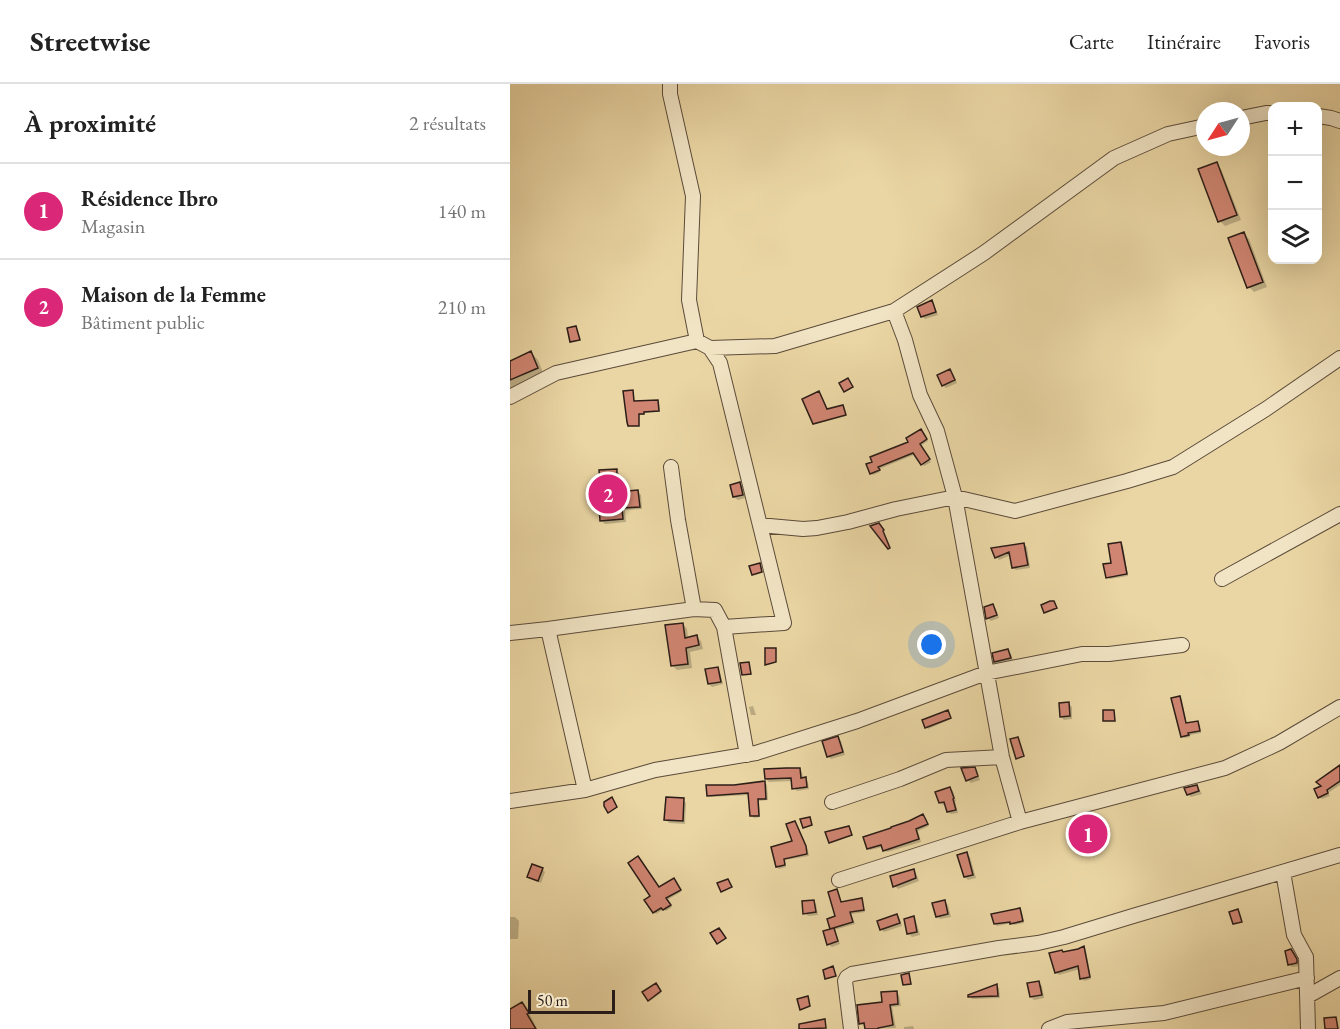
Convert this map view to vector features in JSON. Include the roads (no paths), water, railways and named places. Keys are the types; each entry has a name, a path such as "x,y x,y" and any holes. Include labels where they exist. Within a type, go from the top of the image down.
{"street":[{"path":"670,84 670,94 693,196 689,300 697,341"},
{"path":"1250,117 1268,114"},
{"path":"1322,117 1340,122"},
{"path":"710,348 775,346 894,311 984,253 1114,158 1168,134 1196,128"},
{"path":"894,311 920,395 937,431 955,497 1002,757 1020,822"},
{"path":"510,397 556,373 697,341 710,348 720,363 784,622 724,627"},
{"path":"760,525 817,528 955,497 1014,511 1127,481 1173,467 1266,409 1340,358"},
{"path":"671,467 694,609"},
{"path":"1222,579 1340,514"},
{"path":"510,633 548,630 694,609 715,610 724,627 747,754"},
{"path":"548,630 585,790"},
{"path":"510,801 585,790 656,770 747,754 857,721 986,673 1083,654 1109,654 1182,645"},
{"path":"839,880 1020,822 1224,768 1279,742 1340,707"},
{"path":"832,802 900,779 946,760 1002,757"},
{"path":"851,1029 845,981 852,974 1064,937 1340,855"},
{"path":"1283,872 1294,935 1306,957 1308,1029"},
{"path":"1049,1029 1067,1022 1164,1013 1307,978"},
{"path":"1308,996 1340,978"}],"place":[{"name":"Maison de la Femme","path":"608,494"},
{"name":"Résidence Ibro","path":"1088,834"}]}
